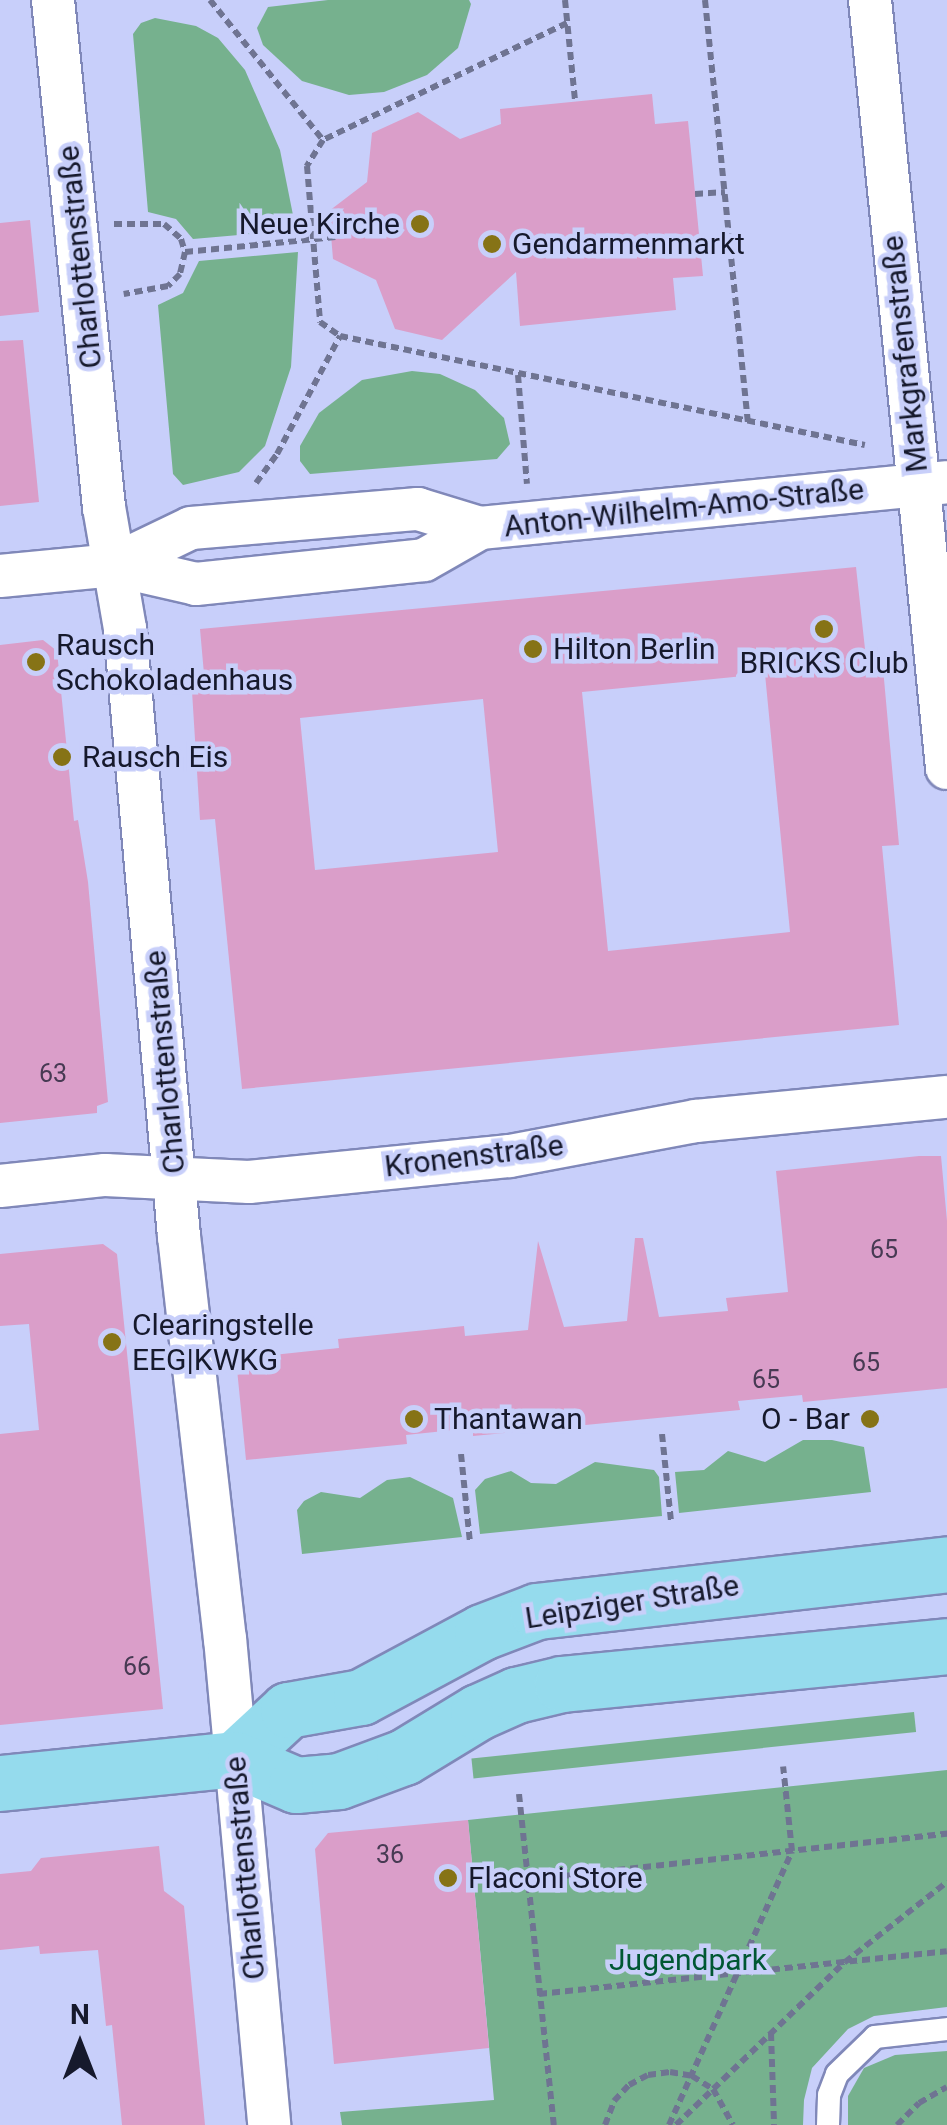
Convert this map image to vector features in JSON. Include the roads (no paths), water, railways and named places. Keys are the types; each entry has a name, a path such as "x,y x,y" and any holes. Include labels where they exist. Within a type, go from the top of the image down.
{"main road":[{"name":"Leipziger Straße","path":"235,1759 288,1710 361,1697 482,1632 537,1610 947,1564"},
{"path":"0,1783 235,1759 296,1785 339,1780 404,1758 478,1712 516,1695 562,1684 947,1646"}],"street":[{"name":"Charlottenstraße","path":"54,0 104,507 125,630 268,2125"},
{"name":"Markgrafenstraße","path":"870,0 932,483 947,768"},
{"name":"Anton-Wilhelm-Amo-Straße","path":"0,576 114,564 191,528 418,508 480,528 932,483"},
{"name":"Anton-Wilhelm-Amo-Straße","path":"114,564 196,584 211,583 424,560 480,528"},
{"name":"Kronenstraße","path":"0,1186 105,1175 249,1182 510,1156 696,1121 947,1096"}],"lane":[{"path":"828,2125 829,2095 837,2074 875,2038 947,2029"}],"place":[{"name":"Neue Kirche","path":"420,224"},
{"name":"Gendarmenmarkt","path":"492,244"},
{"name":"BRICKS Club","path":"824,629"},
{"name":"Hilton Berlin","path":"533,649"},
{"name":"Rausch Schokoladenhaus","path":"36,662"},
{"name":"Rausch Eis","path":"62,757"},
{"name":"Clearingstelle EEG|KWKG","path":"112,1342"},
{"name":"Thantawan","path":"414,1419"},
{"name":"O - Bar","path":"870,1419"},
{"name":"Flaconi Store","path":"448,1878"}],"park label":[{"name":"Jugendpark","path":"688,1960"}]}
